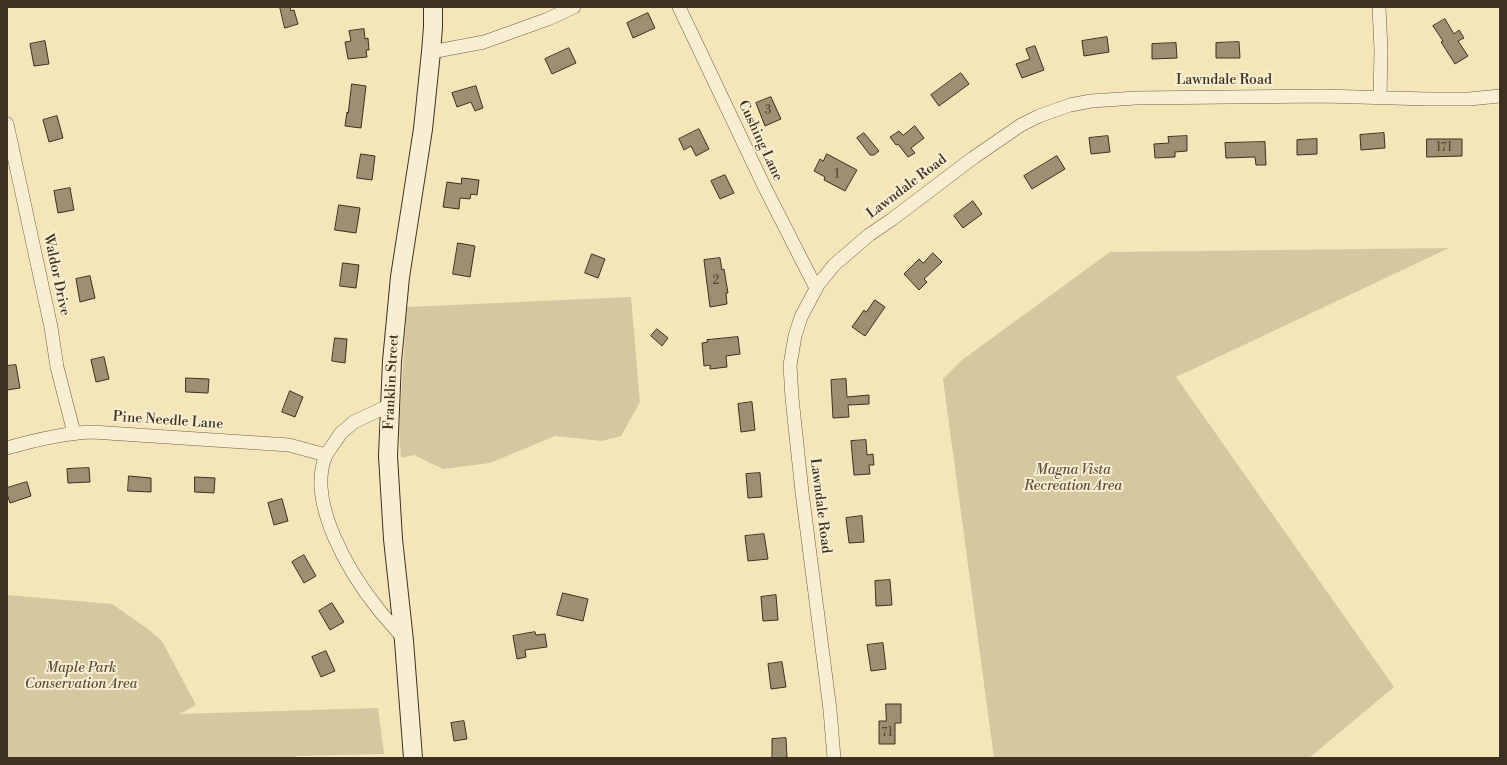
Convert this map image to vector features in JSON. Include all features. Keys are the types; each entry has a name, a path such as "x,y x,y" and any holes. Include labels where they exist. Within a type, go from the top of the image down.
{"street":[{"name":"Franklin Street","path":"413,758 390,496 388,456 392,361 400,277 423,129 431,52 433,7"},
{"path":"431,52 484,42 548,19 574,7"},
{"name":"Cushing Lane","path":"678,7 764,186 816,288"},
{"path":"1379,7 1381,50 1380,97"},
{"name":"Lawndale Road","path":"834,758 830,710 801,485 790,365 795,336 801,317 816,288 834,265 869,235 973,158 1021,126 1045,114 1070,105 1091,101 1136,98 1380,97 1469,99 1500,96"},
{"name":"Waldor Drive","path":"7,124 51,327 58,367 74,433"},
{"path":"390,405 354,422 341,433 326,455 322,465 321,480 328,520 356,578 379,610 403,638"},
{"name":"Pine Needle Lane","path":"7,448 50,436 74,433 118,433 288,445 326,455"}],"green space":[{"name":"Magna Vista Recreation Area","path":"1449,248 1176,377 1394,687 1309,758 994,758 943,379 962,360 1110,252"},
{"path":"631,297 640,402 621,436 602,441 555,436 490,463 443,469 414,455 401,458 399,428 407,307"},
{"name":"Maple Park Conservation Area","path":"7,595 112,604 148,629 162,641 196,705 179,714 378,708 384,754 296,756 296,758 7,758"}],"building":[{"path":"280,7 290,7 291,11 294,10 298,24 285,28"},
{"path":"648,13 655,28 633,38 627,23"},
{"path":"1445,19 1454,34 1459,30 1464,38 1458,41 1468,56 1455,64 1433,26"},
{"path":"364,29 365,39 368,38 369,50 366,50 367,57 348,59 345,42 351,41 349,31"},
{"path":"1107,37 1109,52 1084,56 1082,41"},
{"path":"45,41 49,64 34,66 30,44"},
{"path":"1239,42 1240,58 1216,58 1216,43"},
{"path":"1176,43 1177,58 1152,59 1152,44"},
{"path":"1035,46 1044,70 1022,78 1016,64 1030,59 1026,49"},
{"path":"569,48 576,63 552,74 545,59"},
{"path":"961,73 969,84 939,106 931,95"},
{"path":"352,84 366,86 361,128 345,126"},
{"path":"476,86 483,108 475,111 471,102 457,107 452,93"},
{"path":"771,97 781,119 765,126 756,103"},
{"path":"57,116 63,138 49,142 43,120"},
{"path":"915,126 924,138 911,148 915,153 908,157 898,144 896,145 890,137 899,131 903,135"},
{"path":"699,129 709,149 696,156 691,146 684,150 679,139"},
{"path":"864,133 879,151 874,155 870,155 857,138"},
{"path":"1384,133 1385,148 1361,150 1360,135"},
{"path":"1108,136 1110,152 1091,154 1089,138"},
{"path":"1187,136 1187,151 1175,152 1175,157 1155,158 1154,144 1169,143 1168,137"},
{"path":"1317,139 1317,154 1297,155 1297,140"},
{"path":"1427,139 1462,139 1462,156 1427,157"},
{"path":"1265,142 1266,165 1256,165 1255,157 1226,158 1225,143"},
{"path":"361,154 375,156 372,180 357,178"},
{"path":"827,154 857,170 845,191 824,180 825,177 814,171 820,159 823,161"},
{"path":"1057,156 1065,169 1032,189 1024,176"},
{"path":"725,175 734,193 720,199 711,181"},
{"path":"462,178 479,180 477,195 471,194 470,199 460,198 459,209 443,207 447,182 461,184"},
{"path":"70,188 74,210 58,213 54,191"},
{"path":"973,201 982,214 963,228 954,216"},
{"path":"339,205 360,208 356,233 335,230"},
{"path":"458,243 475,246 470,277 453,274"},
{"path":"933,253 942,262 924,279 927,282 919,290 904,274 919,259 923,263"},
{"path":"592,254 605,259 598,278 585,273"},
{"path":"720,258 722,270 724,269 728,293 726,293 727,304 710,307 704,260"},
{"path":"343,263 359,265 356,288 340,286"},
{"path":"90,276 95,298 80,302 76,279"},
{"path":"875,300 885,307 865,336 852,327 864,310 866,312"},
{"path":"657,329 668,338 662,346 651,336"},
{"path":"738,337 740,354 726,356 727,367 710,369 710,365 704,366 702,343 708,342 707,340"},
{"path":"335,338 347,339 345,363 332,361"},
{"path":"104,357 109,379 96,382 91,360"},
{"path":"16,365 20,388 7,390 7,366"},
{"path":"186,378 209,379 208,393 186,392"},
{"path":"846,379 847,397 869,395 869,404 848,405 849,417 833,418 831,380"},
{"path":"290,391 303,397 295,417 282,412"},
{"path":"752,402 755,430 741,432 738,404"},
{"path":"866,440 867,455 873,454 874,465 869,465 870,474 854,475 851,441"},
{"path":"89,468 90,482 68,483 67,469"},
{"path":"760,473 762,497 748,498 746,474"},
{"path":"129,476 151,478 151,492 128,491"},
{"path":"195,477 215,478 214,493 195,492"},
{"path":"27,482 31,496 10,503 7,488"},
{"path":"282,499 288,521 274,525 268,503"},
{"path":"862,516 864,542 849,543 846,518"},
{"path":"764,534 768,559 748,561 745,536"},
{"path":"304,555 316,576 304,583 292,562"},
{"path":"890,580 892,605 876,606 875,581"},
{"path":"563,593 588,599 583,621 557,615"},
{"path":"776,595 778,620 763,621 761,597"},
{"path":"332,603 344,622 330,630 319,611"},
{"path":"535,632 536,635 545,634 547,647 525,650 526,657 517,659 513,636"},
{"path":"883,643 886,669 871,671 867,645"},
{"path":"326,651 335,671 321,677 312,657"},
{"path":"782,662 786,687 771,689 768,664"},
{"path":"886,704 901,704 901,723 895,723 895,744 879,744 879,721 886,721"},
{"path":"464,721 467,739 454,741 451,723"},
{"path":"786,738 787,758 772,758 772,739"}]}
